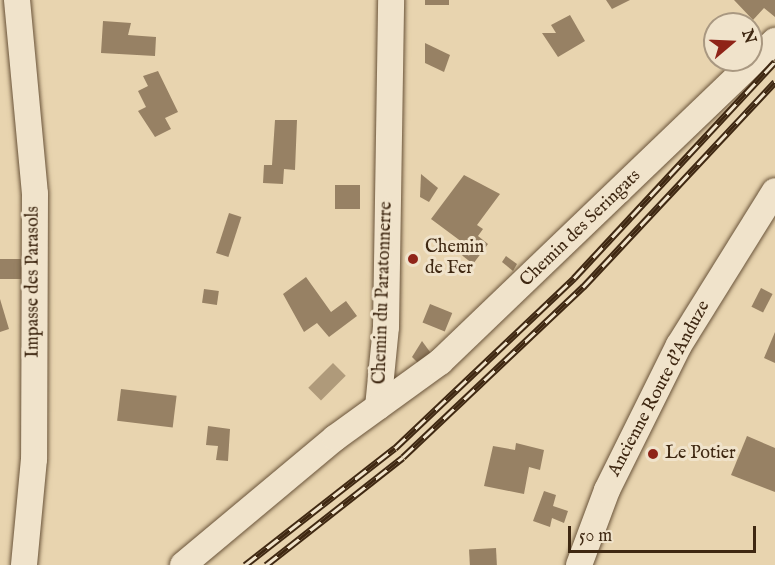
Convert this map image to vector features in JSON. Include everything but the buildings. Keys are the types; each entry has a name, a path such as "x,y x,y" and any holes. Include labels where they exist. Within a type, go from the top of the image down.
{"street":[{"name":"Impasse des Parasols","path":"17,0 35,194 34,459 24,565"},
{"name":"Chemin du Paratonnerre","path":"183,565 378,408 386,327 391,0"},
{"name":"Chemin des Seringats","path":"378,408 449,354 775,41"},
{"name":"Ancienne Route d'Anduze","path":"579,565 607,490 679,345 775,191"}],"shaded area":[{"path":"333,363 346,376 321,400 308,388"}],"railway":[{"path":"245,565 395,448 574,278 775,62"},
{"path":"266,565 403,457 583,287 775,82"}],"place":[{"name":"Chemin de Fer","path":"413,259"},
{"name":"Le Potier","path":"653,454"}]}
